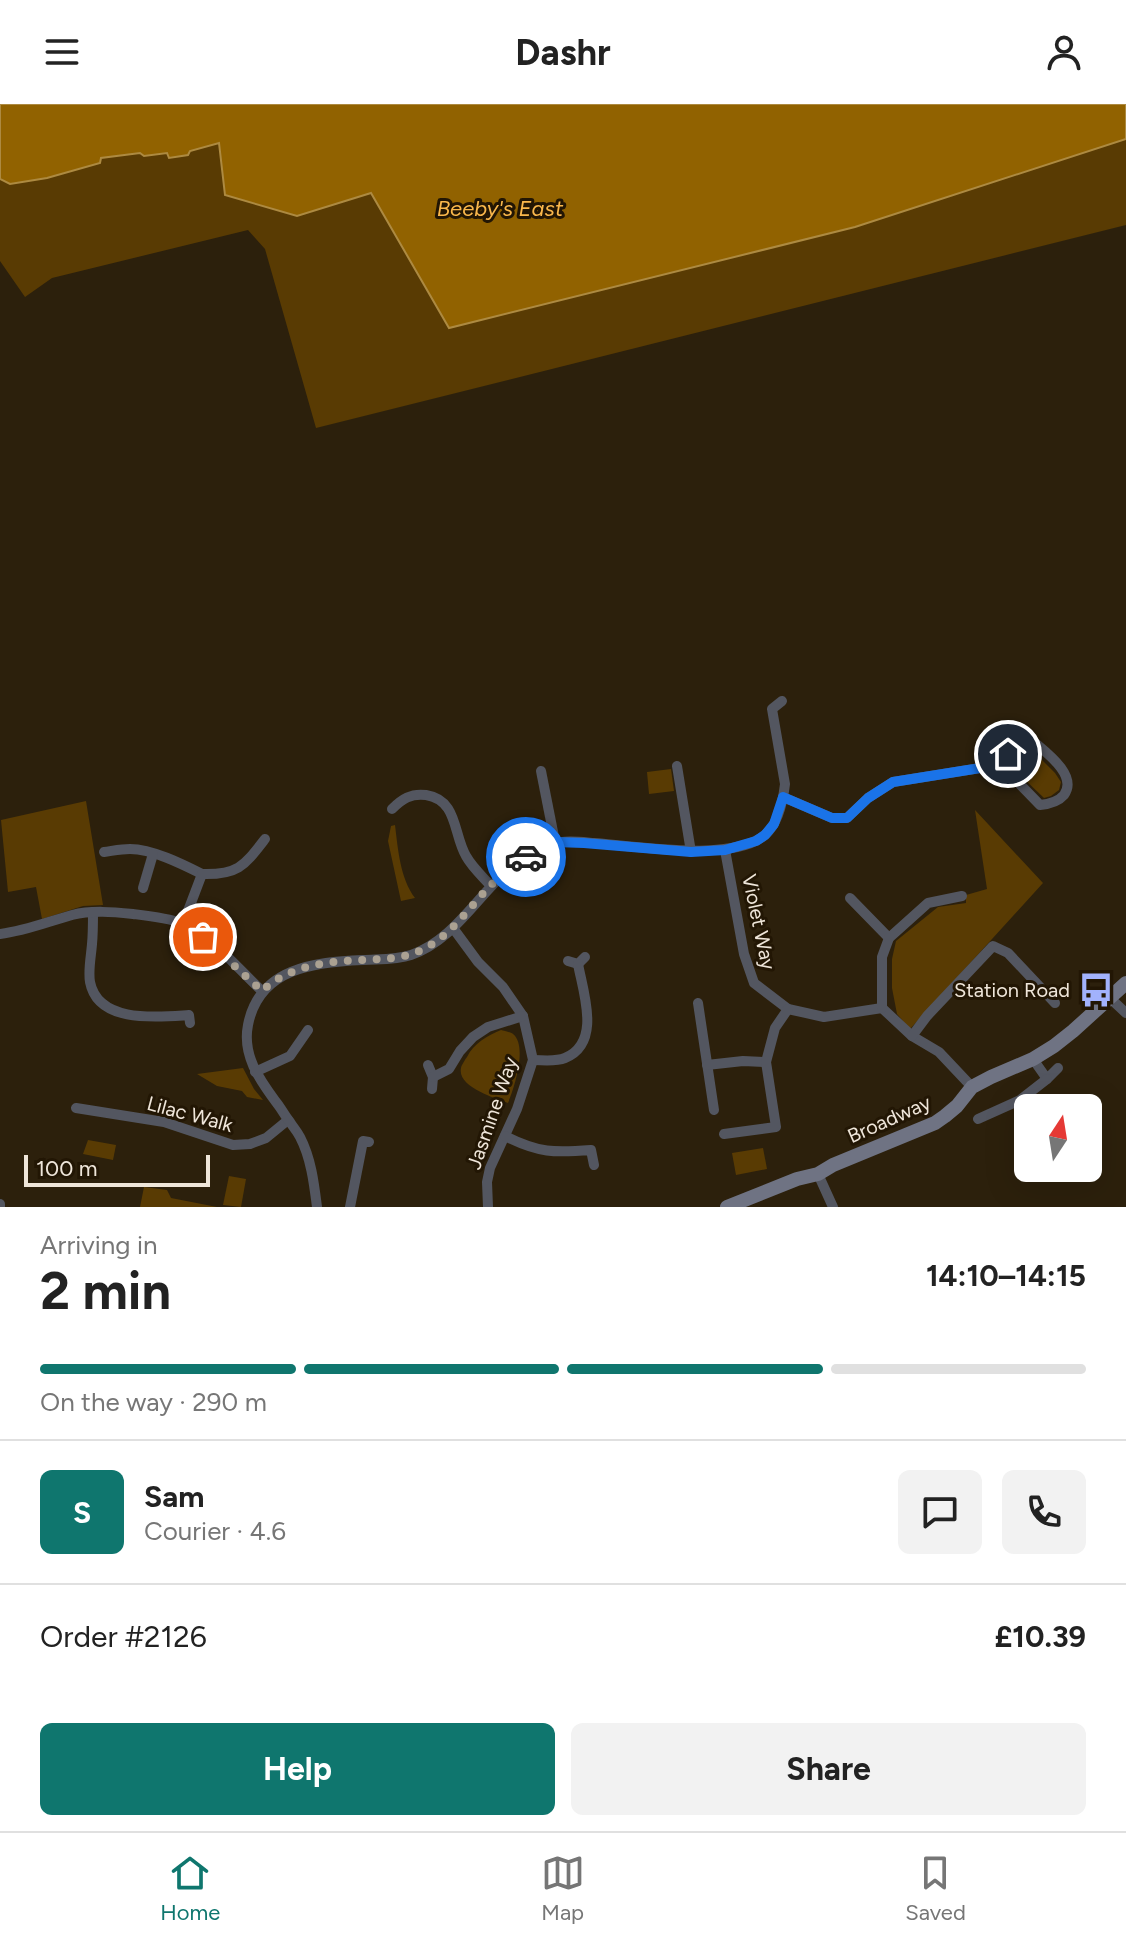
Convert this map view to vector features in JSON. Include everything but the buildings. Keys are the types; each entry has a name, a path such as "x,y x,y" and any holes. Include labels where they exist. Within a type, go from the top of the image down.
{"main road":[{"name":"Broadway","path":"727,1207 797,1179 818,1174 935,1123 957,1106 972,1087 1054,1046 1126,983"}],"street":[{"path":"782,701 772,709 785,784 783,797 832,818 847,818 868,798 893,782 1005,764"},
{"path":"1034,742 1061,769 1069,781 1068,788 1061,798 1040,805 1010,774 1005,764 1008,754 1020,744 1034,742"},
{"path":"677,766 691,852"},
{"path":"317,1207 309,1160 299,1134 255,1072 247,1047 250,1015 262,991 272,981 321,963 410,955 453,928 513,865 539,848 555,842 541,771"},
{"path":"392,809 408,796 419,794 443,802 454,820 464,853 491,886"},
{"name":"Violet Way","path":"555,842 691,852 725,850 756,841 765,835 774,824 783,797"},
{"path":"104,852 131,849 153,854 202,874 221,875 246,863 265,839"},
{"name":"Violet Way","path":"725,850 744,954 754,983 788,1009 824,1017 882,1008"},
{"path":"143,888 153,854"},
{"path":"183,924 202,874"},
{"path":"962,896 928,903 889,938 882,957 882,1008 912,1036 939,1052 972,1087"},
{"path":"850,898 889,938"},
{"path":"93,912 89,974 93,992 101,1002 112,1009 142,1016 189,1014"},
{"path":"0,934 93,912 152,916 183,924 211,943 262,991"},
{"name":"Jasmine Way","path":"453,928 478,962 503,987 523,1016 533,1060 523,1094 490,1168 486,1196 488,1207"},
{"path":"912,1036 993,946 1008,953 1055,1003"},
{"path":"533,1060 565,1058 573,1053 587,1034 577,961"},
{"path":"1110,998 1126,1013"},
{"path":"698,1003 714,1110"},
{"path":"724,1134 776,1127 766,1062 775,1028 788,1009"},
{"path":"433,1077 449,1069 473,1037 488,1027 523,1016"},
{"path":"255,1072 290,1056 307,1037"},
{"path":"1033,1059 1047,1079"},
{"path":"707,1065 766,1062"},
{"path":"428,1065 433,1077 432,1089"},
{"path":"978,1119 1020,1100 1058,1068"},
{"name":"Lilac Walk","path":"76,1108 164,1122 233,1145 250,1144 266,1138 288,1120"},
{"path":"505,1136 529,1148 549,1152 591,1150 594,1165"},
{"path":"350,1207 363,1141 369,1142"},
{"path":"818,1174 833,1207"}],"shaded area":[{"path":"0,104 1126,104 1126,225 316,428 265,249 248,230 52,278 25,297 0,261"},
{"path":"1035,753 1061,782 1059,790 1051,796 1044,798 1013,766 1017,756"},
{"path":"671,769 674,791 649,794 647,772"},
{"path":"86,801 103,905 83,906 42,919 36,887 8,892 1,820"},
{"path":"975,810 1043,883 910,1029 897,1014 892,988 892,959 896,941 938,907 966,903 966,895 987,889"},
{"path":"395,825 403,872 415,898 401,901 388,841 391,826"},
{"path":"501,1030 513,1034 520,1057 508,1103 478,1091 461,1075 461,1068 473,1048"},
{"path":"243,1068 263,1100 247,1097 242,1091 217,1086 197,1074"},
{"path":"88,1140 116,1145 113,1160 83,1154"},
{"path":"763,1148 767,1169 736,1175 732,1153"},
{"path":"229,1176 246,1179 241,1207 223,1205"},
{"path":"144,1187 167,1190 171,1198 217,1207 140,1207"}],"water":[{"name":"Beeby's East","path":"0,104 1126,104 1126,139 855,227 449,328 371,193 297,216 225,195 219,143 190,151 188,155 169,158 167,153 144,156 140,153 101,158 100,163 47,178 10,184 0,179"}],"way so far":[{"path":"203,937 262,991 272,981 321,963 410,955 445,935 491,886 526,857"}],"place":[{"name":"Station Road","path":"1096,990"}],"route":[{"path":"526,857 555,842 691,852 725,850 756,841 765,835 774,824 783,797 832,818 847,818 868,798 893,782 1005,764 1008,754"}]}
